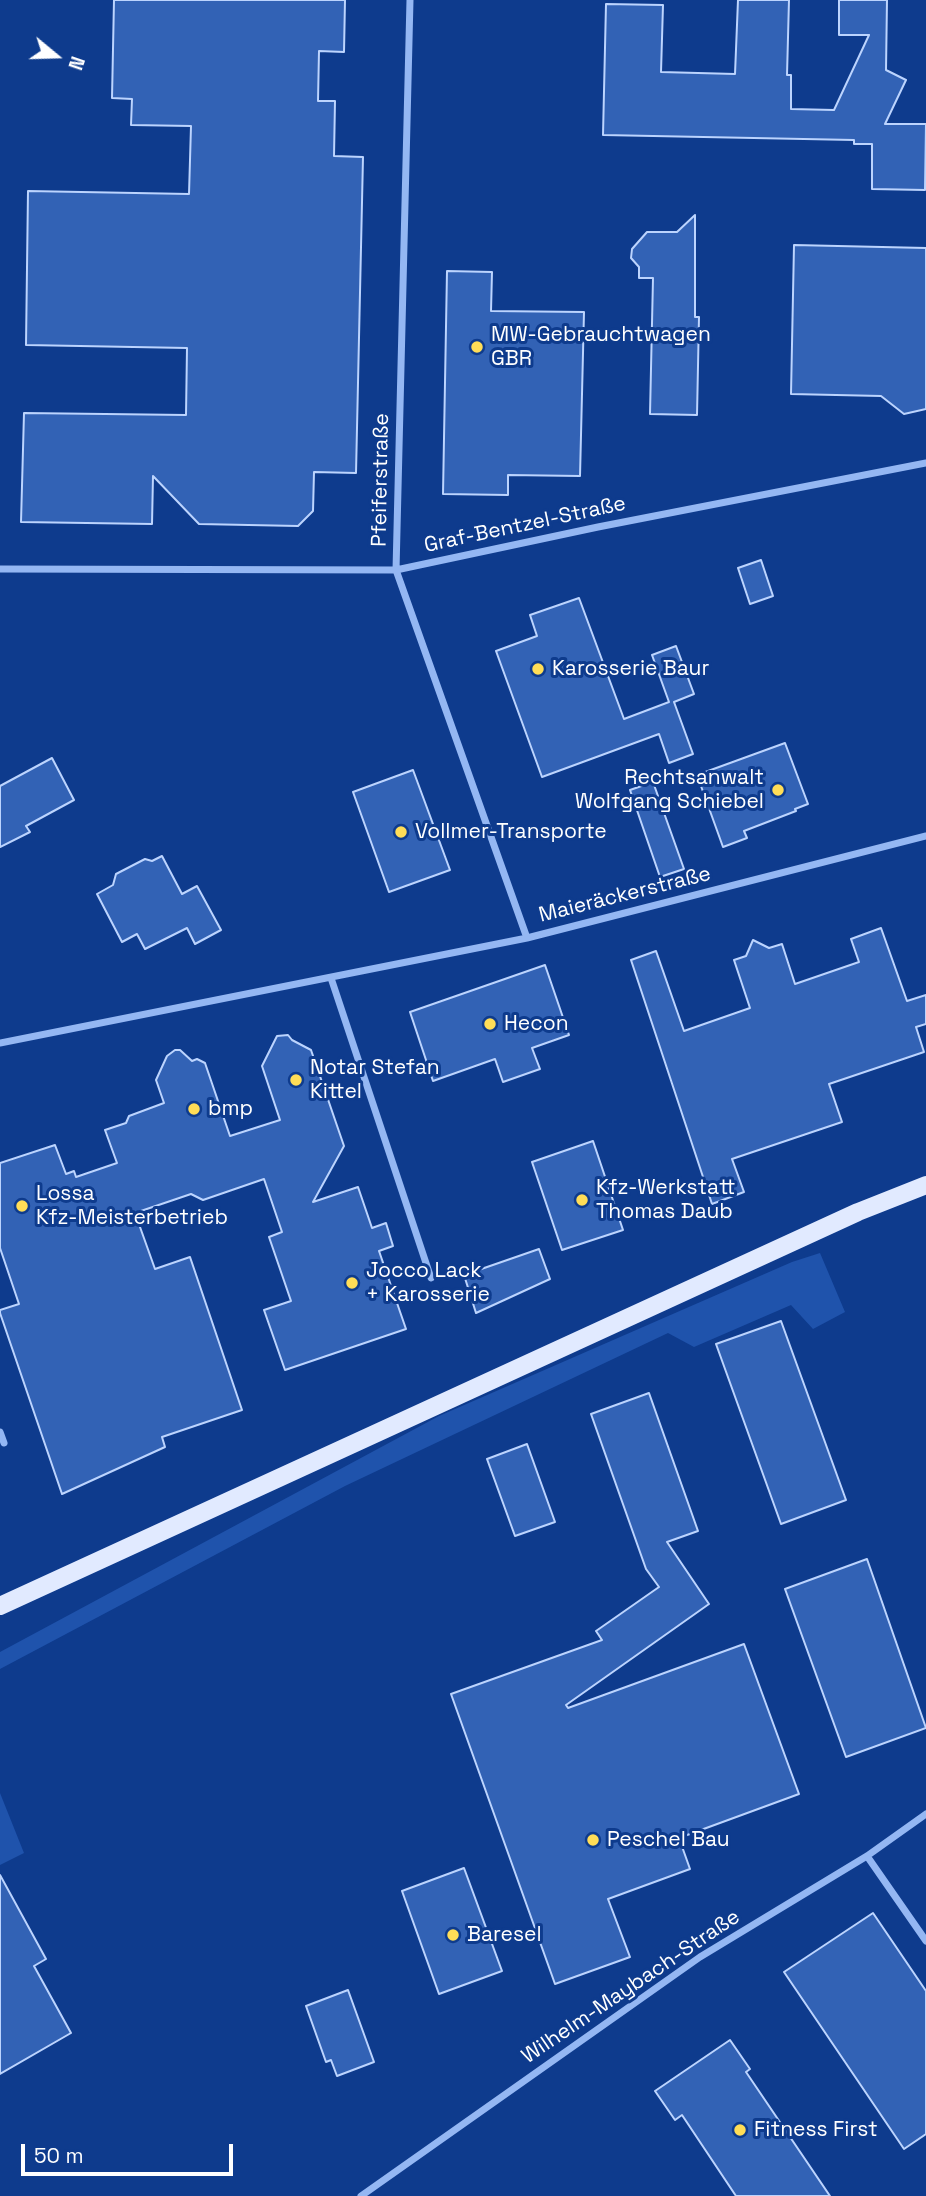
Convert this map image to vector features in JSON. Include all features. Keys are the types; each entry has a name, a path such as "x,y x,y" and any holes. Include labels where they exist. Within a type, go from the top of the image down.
{"main road":[{"path":"0,1606 858,1212 926,1185"}],"street":[{"name":"Pfeiferstraße","path":"410,0 396,570 527,938"},
{"name":"Graf-Bentzel-Straße","path":"0,569 396,570 926,463"},
{"name":"Maieräckerstraße","path":"0,1043 527,938 926,836"},
{"path":"331,978 431,1278"},
{"path":"0,1433 4,1443"},
{"name":"Wilhelm-Maybach-Straße","path":"361,2196 700,1957 867,1856 926,1814"},
{"path":"867,1856 926,1941"}],"shaded area":[{"path":"820,1253 845,1312 813,1329 791,1305 694,1347 668,1333 345,1486 0,1669 0,1652 439,1416 792,1262"},
{"path":"0,1793 24,1853 0,1865"}],"building":[{"path":"114,0 345,0 344,52 319,51 318,101 335,101 334,156 363,157 356,473 314,472 313,511 298,526 199,524 153,476 152,524 21,522 24,413 186,415 187,348 26,345 28,191 189,194 191,126 131,125 132,99 112,98"},
{"path":"738,0 789,0 787,75 791,75 791,109 834,110 869,35 839,35 839,0 887,0 886,70 906,80 885,124 926,124 925,190 872,189 872,144 854,144 854,140 603,135 606,4 663,5 661,72 735,74"},
{"path":"695,215 695,317 699,317 697,415 650,414 653,278 639,278 639,267 631,258 632,249 647,232 677,232"},
{"path":"794,245 926,248 926,409 904,414 881,396 791,394"},
{"path":"447,271 492,272 491,311 584,312 580,476 508,475 508,495 443,494"},
{"path":"761,560 773,596 750,604 738,568"},
{"path":"579,598 624,719 669,702 652,655 676,646 694,694 674,702 693,754 669,763 659,734 542,777 496,651 537,636 530,615"},
{"path":"785,743 808,804 744,831 747,838 723,847 697,775"},
{"path":"52,758 74,800 26,826 30,832 0,847 0,786"},
{"path":"413,770 450,870 389,892 353,792"},
{"path":"653,782 684,869 660,877 630,790"},
{"path":"162,856 182,894 197,886 221,930 195,944 187,928 145,949 137,934 122,942 97,894 113,885 116,874 145,859 152,861"},
{"path":"881,928 907,1001 926,995 926,1024 916,1027 924,1052 829,1084 842,1122 732,1159 744,1192 712,1204 631,960 656,951 684,1031 750,1008 734,960 746,956 753,940 769,948 782,944 795,984 859,962 851,939"},
{"name":"Hecon","path":"545,965 569,1035 532,1048 540,1069 503,1082 495,1059 433,1081 410,1012"},
{"path":"288,1035 311,1050 344,1146 313,1202 358,1187 372,1228 386,1223 393,1246 379,1251 406,1329 285,1370 264,1310 291,1301 269,1237 282,1232 264,1179 203,1200 191,1194 135,1213 155,1269 190,1257 242,1410 162,1437 165,1447 62,1494 0,1313 0,1310 19,1304 0,1248 0,1163 55,1145 66,1174 74,1171 76,1177 117,1163 105,1130 126,1123 129,1116 164,1103 156,1080 167,1056 175,1050 180,1050 192,1061 197,1059 205,1063 230,1136 280,1120 262,1066 277,1036"},
{"path":"593,1141 623,1230 562,1250 532,1162"},
{"path":"539,1249 550,1279 476,1313 464,1275"},
{"path":"781,1321 846,1500 781,1524 716,1344"},
{"path":"649,1393 698,1531 667,1542 709,1604 566,1705 568,1708 744,1644 799,1794 679,1838 690,1869 608,1899 630,1957 555,1984 451,1694 602,1640 596,1631 659,1587 646,1569 591,1414"},
{"path":"527,1444 555,1522 515,1536 487,1459"},
{"path":"867,1559 926,1728 846,1757 785,1589"},
{"path":"464,1868 502,1971 439,1994 402,1891"},
{"path":"0,1875 46,1959 34,1966 71,2033 0,2074"},
{"path":"873,1913 926,1991 926,2134 904,2149 784,1972"},
{"path":"348,1990 374,2062 337,2076 331,2060 326,2062 306,2006"},
{"path":"730,2040 750,2069 746,2072 830,2196 736,2196 682,2115 675,2120 655,2091"}],"place":[{"name":"MW-Gebrauchtwagen GBR","path":"477,347"},
{"name":"Karosserie Baur","path":"538,669"},
{"name":"Rechtsanwalt Wolfgang Schiebel","path":"778,790"},
{"name":"Vollmer-Transporte","path":"401,832"},
{"name":"Hecon","path":"490,1024"},
{"name":"Notar Stefan Kittel","path":"296,1080"},
{"name":"bmp","path":"194,1109"},
{"name":"Kfz-Werkstatt Thomas Daub","path":"582,1200"},
{"name":"Lossa Kfz-Meisterbetrieb","path":"22,1206"},
{"name":"Jocco Lack + Karosserie","path":"352,1283"},
{"name":"Peschel Bau","path":"593,1840"},
{"name":"Baresel","path":"453,1935"},
{"name":"Fitness First","path":"740,2130"}]}
